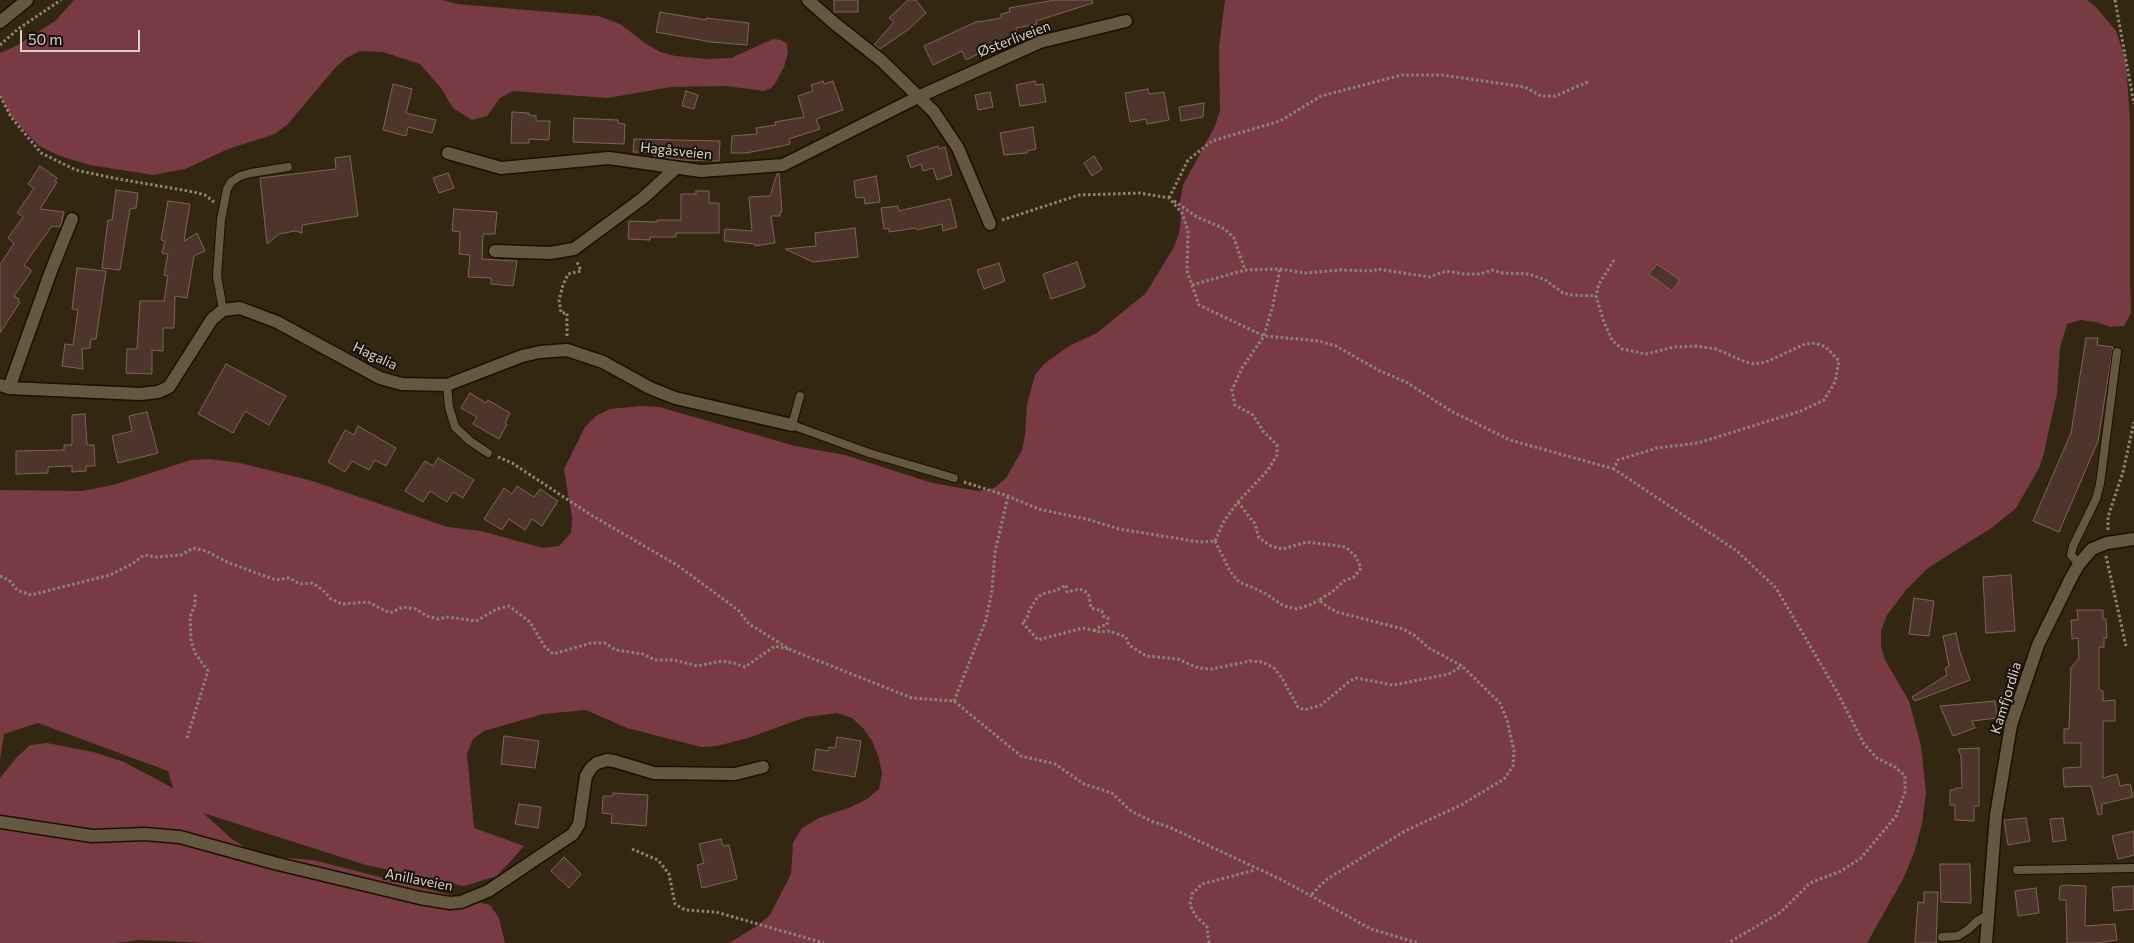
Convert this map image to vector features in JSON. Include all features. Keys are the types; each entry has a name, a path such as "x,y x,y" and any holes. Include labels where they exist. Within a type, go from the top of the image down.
{"street":[{"path":"0,22 27,0"},
{"path":"808,0 882,61 934,112 958,148 990,224"},
{"name":"Østerliveien","path":"918,97 1040,42 1126,22"},
{"name":"Hagåsveien","path":"448,153 501,168 609,158 701,171 783,165 918,97"},
{"path":"495,251 550,253 574,249 643,198 676,168"},
{"path":"72,219 4,386 140,394 158,392 169,387 203,331 212,319 223,310"},
{"name":"Hagalia","path":"223,310 240,308 256,313 277,322 380,378 402,384 447,385 522,356 567,350 604,362 650,388 675,398 792,425"},
{"name":"Kamfjordlia","path":"1986,943 1996,816 2011,725 2038,645 2080,564 2092,549 2107,543 2134,539"},
{"name":"Anillaveien","path":"0,822 92,836 145,834 180,838 274,863 420,898 450,903 461,902 488,891 573,834 579,824 586,776 597,763 606,760 614,761 654,773 735,774 763,766"}],"lane":[{"path":"223,310 217,276 226,189 231,182 240,176 288,167"},
{"path":"2080,564 2071,555 2073,546 2096,499 2100,484 2117,352"},
{"path":"447,385 449,407 455,427 470,441 488,453"},
{"path":"800,396 792,425 869,453 954,478"},
{"path":"2017,870 2134,868"},
{"path":"1942,937 1958,936 1988,915"}],"path":[{"path":"0,45 18,29 61,0"},
{"path":"2115,0 2134,104"},
{"path":"1169,198 1188,160 1212,141 1280,121 1321,96 1402,75 1442,75 1525,87 1541,96 1555,96 1590,81"},
{"path":"0,96 11,117 41,153 76,170 194,192 205,196 223,208"},
{"path":"990,224 1079,195 1140,193 1169,198 1197,217 1225,229 1234,238 1245,270"},
{"path":"1169,198 1182,213 1188,231 1188,271 1199,305 1264,336 1319,341 1336,346 1380,371 1406,382 1451,411 1510,440 1614,469 1737,551 1776,588 1836,690 1864,744 1877,758 1895,767 1905,776 1905,792 1896,816 1861,858 1841,871 1810,883 1782,912 1728,943"},
{"path":"567,350 568,313 561,313 559,300 562,285 568,274 581,271 574,249"},
{"path":"1614,260 1599,284 1596,296 1612,340 1622,349 1632,353 1646,354 1674,347 1696,346 1716,349 1755,364 1766,362 1805,344 1816,343 1826,347 1835,354 1839,361 1835,382 1824,400 1801,411 1698,443 1658,448 1618,460 1614,469"},
{"path":"1192,285 1245,270 1280,269 1306,273 1340,270 1374,271 1377,269 1429,277 1446,271 1480,274 1492,270 1503,273 1528,274 1544,279 1563,293 1596,296"},
{"path":"1215,541 1224,521 1238,502 1268,470 1277,455 1277,445 1263,431 1253,415 1235,405 1232,390 1242,368 1264,336 1273,305 1280,269"},
{"path":"488,453 512,463 591,515 677,565 738,610 749,624 791,650"},
{"path":"954,478 1008,496 1038,509 1090,520 1119,529 1200,542 1215,541"},
{"path":"954,701 986,620 992,590 995,552 1008,496"},
{"path":"1215,541 1230,571 1239,582 1264,592 1284,606 1291,608 1297,609 1319,600 1344,581 1354,577 1361,568 1356,557 1346,547 1307,542 1282,548 1271,546 1259,538 1255,524 1238,502"},
{"path":"0,576 9,580 17,590 31,595 110,575 132,564 144,555 156,557 181,555 193,548 206,551 229,563 276,580 289,578 300,584 312,583 323,590 331,599 342,604 368,602 390,612 403,607 416,609 427,616 476,621 497,609 509,606 530,622 545,647 553,654 590,642 605,643 616,650 643,654 656,660 674,660 698,666 722,661 745,667 775,646 791,650 912,698 954,701 1020,756 1055,764 1084,784 1112,793 1117,800 1151,822 1169,827 1311,895 1371,929 1418,943"},
{"path":"1094,631 1101,626 1107,625 1108,618 1103,616 1102,611 1091,608 1089,596 1085,591 1079,589 1067,592 1066,585 1057,590 1042,594 1037,598 1029,611 1028,619 1022,622 1038,640 1083,628 1094,631 1108,631 1126,637 1130,646 1146,656 1178,659 1198,668 1212,669 1250,661 1262,662 1274,668 1282,678 1298,707 1304,710 1321,706 1350,680 1356,678 1393,685 1449,674 1462,666"},
{"path":"187,738 208,671 195,653 191,640 190,617 195,605 195,593"},
{"path":"1311,895 1327,879 1405,831 1461,805 1504,779 1513,766 1514,752 1507,720 1500,703 1462,666 1429,648 1414,635 1403,629 1337,612 1319,600"},
{"path":"632,850 658,860 670,874 675,904 686,910 716,912 824,943"},
{"path":"1209,943 1207,927 1195,915 1190,905 1192,894 1202,884 1256,870"}],"shaded area":[{"path":"74,0 443,0 457,4 598,16 620,24 660,52 675,56 707,59 731,58 773,39 781,40 787,44 788,52 784,67 776,82 771,88 764,91 726,86 671,87 608,98 513,91 500,98 487,116 472,120 453,108 441,88 420,64 383,52 360,51 346,58 335,68 288,124 275,134 228,149 185,169 153,175 90,165 60,156 39,146 10,115 0,94 0,53 18,45 55,21"},
{"path":"1225,0 2087,0 2096,7 2116,31 2126,60 2130,122 2131,313 2124,326 2110,327 2096,322 2081,320 2067,324 2060,348 2057,393 2044,453 2039,468 2016,508 1993,527 1928,568 1906,590 1887,615 1881,631 1881,646 1885,660 1909,701 1921,746 1926,793 1922,824 1914,853 1902,881 1867,943 729,943 757,926 770,915 791,874 793,843 802,828 819,818 851,807 867,799 879,789 882,773 878,755 872,741 863,728 852,718 837,713 806,717 748,738 717,746 701,747 627,728 586,710 543,714 484,731 473,739 467,754 474,828 524,846 497,876 464,886 366,865 203,813 232,839 259,856 313,860 490,905 499,918 505,943 206,943 140,940 117,943 0,943 0,778 17,757 30,745 47,743 93,752 124,762 173,788 168,771 38,723 4,734 0,760 0,490 82,491 113,485 191,460 209,459 240,463 309,480 448,527 481,531 543,548 559,546 571,533 572,518 564,469 585,427 596,416 610,409 642,406 659,407 795,446 845,455 932,483 978,491 994,488 1006,478 1022,450 1027,405 1035,375 1044,364 1069,346 1097,333 1146,293 1174,247 1179,233 1180,202 1183,185 1215,126 1220,111 1219,47"}],"building":[{"path":"834,0 858,0 858,12 834,12"},
{"path":"908,0 916,0 926,13 909,29 880,49 874,45 894,22 889,18"},
{"path":"1055,0 1092,0 1093,3 1036,21 1037,24 1016,28 1018,39 1008,41 1009,44 978,49 980,53 966,60 962,51 933,65 924,46 978,21 1001,18 1001,14 1010,12 1009,8"},
{"path":"660,12 706,20 706,18 749,23 747,45 711,42 656,32"},
{"path":"823,81 824,84 833,81 843,110 816,119 820,129 789,139 790,144 746,153 731,153 732,136 757,134 756,128 776,125 775,122 804,117 798,96 813,91 811,85"},
{"path":"1035,81 1036,85 1043,84 1046,102 1020,106 1016,85"},
{"path":"393,84 412,89 406,113 436,120 432,133 408,127 406,136 383,130"},
{"path":"1148,89 1149,94 1164,92 1169,120 1147,124 1146,119 1130,122 1125,93"},
{"path":"686,91 698,95 694,109 682,106"},
{"path":"990,92 993,107 978,110 975,95"},
{"path":"1204,103 1203,117 1181,121 1179,107"},
{"path":"512,112 529,113 529,115 536,116 536,121 550,121 549,140 529,139 529,143 511,143"},
{"path":"574,118 618,120 618,123 625,124 624,144 573,142"},
{"path":"1033,127 1036,149 1027,151 1027,153 1004,155 1000,133"},
{"path":"634,139 720,141 719,161 682,160 653,156 654,153 633,152"},
{"path":"938,146 939,149 945,147 952,175 937,180 933,168 923,171 921,164 911,168 907,156"},
{"path":"350,156 358,216 302,225 302,233 295,231 279,234 267,244 260,178 336,169 335,158"},
{"path":"1094,156 1102,169 1092,176 1084,163"},
{"path":"40,166 57,178 55,181 57,182 40,209 64,212 62,221 60,227 52,226 24,265 31,272 14,296 20,302 0,333 0,265 14,243 8,238 23,217 17,213 34,188 28,184"},
{"path":"448,173 454,188 439,193 433,178"},
{"path":"779,173 782,212 780,212 780,216 771,216 775,243 755,246 755,244 724,241 725,229 752,231 749,197 770,196"},
{"path":"876,176 880,202 865,204 864,197 856,198 854,181"},
{"path":"116,190 138,193 136,208 130,209 120,270 102,268 108,220 112,220"},
{"path":"696,191 709,191 709,203 719,203 719,233 676,233 676,237 650,237 650,240 628,239 629,221 657,222 657,220 681,220 681,194 696,194"},
{"path":"950,199 957,227 943,231 942,224 917,230 916,228 889,232 889,228 884,229 881,208 898,206 899,211"},
{"path":"168,201 190,204 184,241 197,233 205,251 194,256 187,298 175,296 174,328 163,328 163,351 152,350 152,374 126,373 127,349 137,349 140,301 164,301 168,276 164,275 168,254 162,253 165,241 161,240"},
{"path":"454,209 497,212 495,234 483,234 482,259 517,261 513,286 491,284 491,278 468,277 470,255 459,254 460,232 452,231"},
{"path":"855,228 858,257 813,262 785,249 816,246 815,233"},
{"path":"1077,262 1085,287 1051,299 1043,274"},
{"path":"999,263 1005,281 984,289 977,270"},
{"path":"1657,264 1680,280 1672,291 1649,274"},
{"path":"77,268 106,271 96,339 91,339 90,348 82,349 83,369 62,366 65,344 73,345 78,310 72,309"},
{"path":"2086,338 2098,338 2097,345 2113,347 2098,441 2059,532 2033,521 2071,433"},
{"path":"226,364 286,396 269,425 245,411 233,433 198,414"},
{"path":"470,393 486,403 488,400 510,413 505,423 507,424 499,439 473,424 477,417 461,408"},
{"path":"147,412 158,453 118,463 112,436 132,431 129,416"},
{"path":"85,414 87,445 94,445 95,466 86,466 86,471 72,472 72,466 48,467 48,473 16,474 16,451 64,450 64,445 72,445 72,415"},
{"path":"358,426 396,448 386,466 375,460 369,470 352,461 345,472 328,462 345,430 354,435"},
{"path":"438,458 474,480 463,498 453,492 447,502 430,491 423,502 405,491 425,461 433,466"},
{"path":"517,486 534,497 540,489 558,501 542,526 532,519 525,530 509,519 502,530 484,519 504,488 512,494"},
{"path":"2011,575 2015,631 1986,633 1983,577"},
{"path":"1914,598 1934,601 1929,636 1909,634"},
{"path":"2077,610 2103,610 2103,619 2106,619 2107,638 2104,638 2104,647 2099,647 2099,689 2103,691 2103,701 2115,700 2115,721 2103,721 2103,778 2117,774 2120,786 2130,784 2133,797 2102,804 2102,814 2098,815 2091,786 2064,787 2063,768 2081,767 2081,743 2064,743 2064,729 2069,729 2071,668 2079,658 2078,638 2072,639 2071,620 2078,620"},
{"path":"1956,633 1960,652 1970,680 1915,701 1912,697 1947,675 1945,668 1949,666 1943,636"},
{"path":"1995,701 1997,718 1972,721 1975,728 1953,736 1940,706"},
{"path":"504,736 539,741 535,768 501,764"},
{"path":"837,737 861,741 855,777 813,770 816,749 828,751 829,747 835,748"},
{"path":"1979,748 1979,806 1974,806 1974,821 1955,820 1955,805 1950,805 1950,790 1962,788 1961,756 1958,749"},
{"path":"613,793 648,795 646,826 611,823 612,814 602,813 603,796 613,796"},
{"path":"519,804 541,807 538,828 515,824"},
{"path":"2026,818 2030,841 2008,845 2004,820"},
{"path":"2063,818 2066,840 2053,842 2050,819"},
{"path":"2134,831 2134,855 2118,859 2112,836"},
{"path":"721,839 723,846 729,845 737,879 702,888 697,865 704,863 699,844"},
{"path":"564,857 581,874 569,888 551,871"},
{"path":"1940,864 1970,864 1971,903 1941,902"},
{"path":"2060,886 2086,886 2085,926 2115,924 2117,940 2096,943 2067,943 2066,900 2059,900"},
{"path":"2134,886 2134,909 2114,911 2112,887"},
{"path":"2036,888 2039,913 2018,916 2015,891"},
{"path":"1924,892 1938,892 1936,943 1915,943 1918,902 1924,903"}]}
